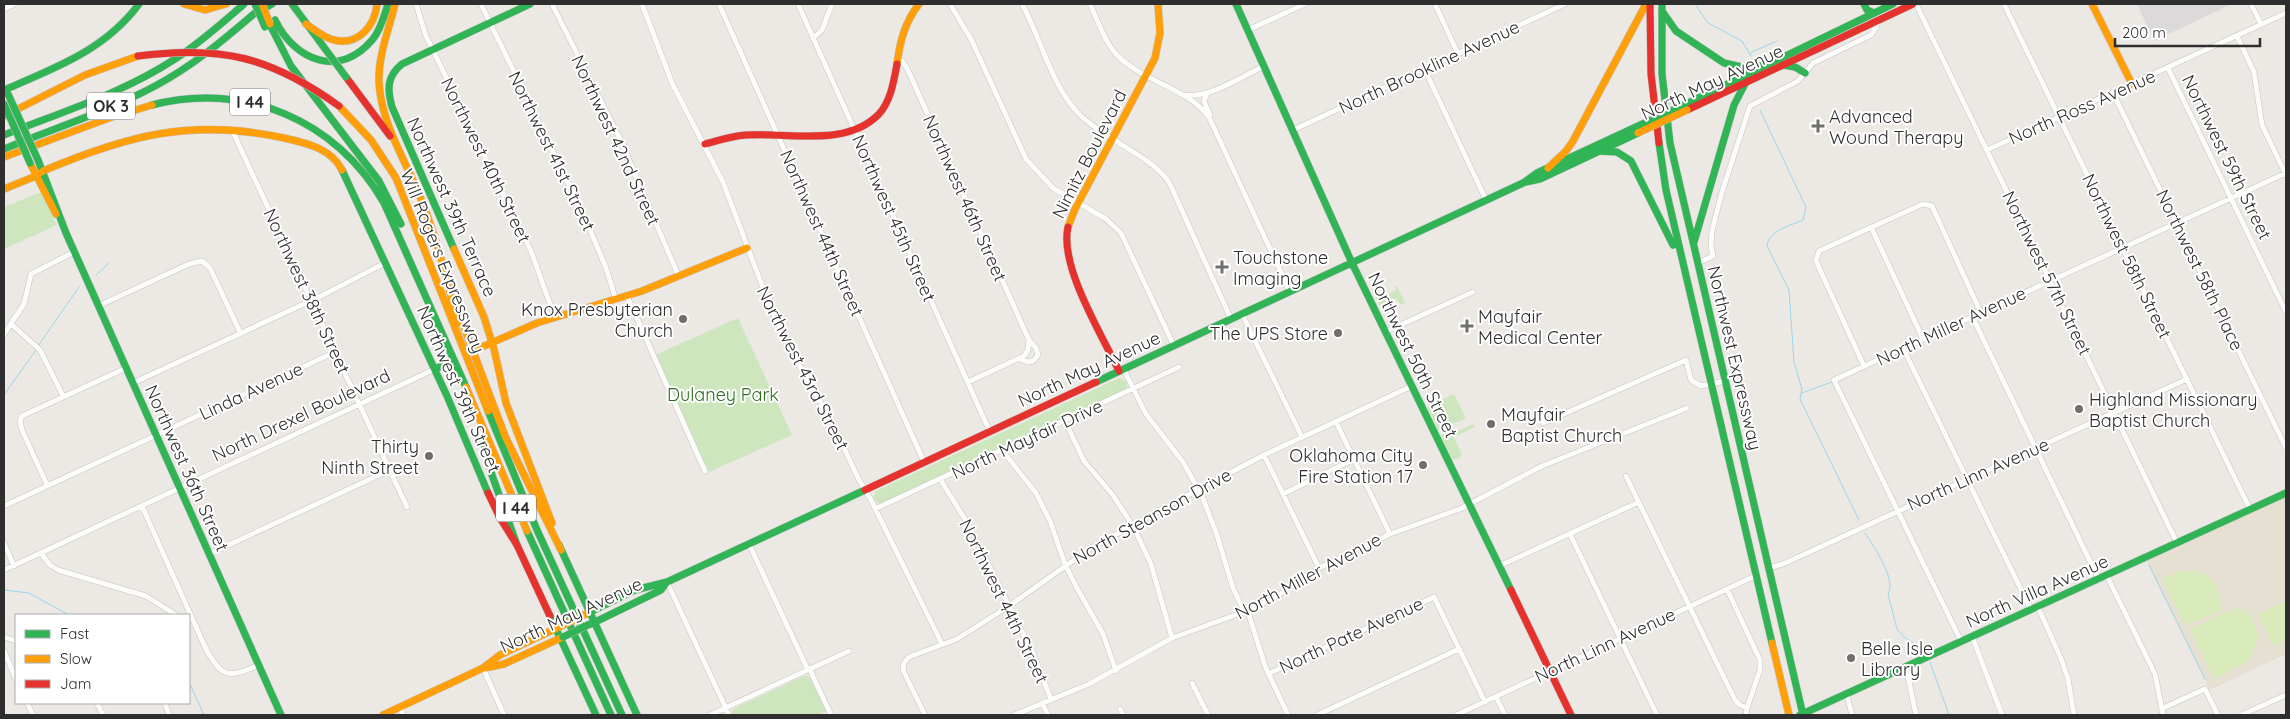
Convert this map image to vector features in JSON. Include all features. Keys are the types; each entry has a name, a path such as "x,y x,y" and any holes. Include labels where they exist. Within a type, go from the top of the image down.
{"main road":[{"path":"5,89 104,42 126,22 139,4"},
{"path":"184,4 206,10 226,4"},
{"name":"OK 3","path":"4,135 154,72 198,43 244,4"},
{"path":"255,4 287,42 300,53 318,61 341,60 358,53 372,41 388,4"},
{"path":"264,4 270,24 280,46 304,84 387,194 400,221 424,288"},
{"name":"OK 3","path":"4,149 121,102 160,84 199,59 264,4"},
{"path":"251,16 272,4"},
{"path":"306,24 332,39 352,40 370,27 375,17 377,4"},
{"path":"395,4 381,60 379,84 383,106 398,149 421,199 445,273 497,417 561,550"},
{"path":"432,49 530,4"},
{"path":"705,144 726,137 846,134 875,118 884,107 890,94 903,28 919,4"},
{"name":"Nimitz Boulevard","path":"1122,370 1069,257 1067,230 1078,203 1154,58 1160,39 1161,20 1158,4"},
{"name":"Northwest 50th Street","path":"1236,4 1352,263 1571,715"},
{"path":"1548,168 1566,151 1573,141 1648,4"},
{"name":"Northwest Expressway","path":"1648,4 1657,134 1666,190 1750,556 1789,715"},
{"path":"1864,4 1868,10 1874,13 1877,21"},
{"path":"1874,13 1878,4"},
{"name":"North May Avenue","path":"1685,108 1893,4"},
{"name":"North May Avenue","path":"383,715 483,668 500,655 557,627 636,591 657,583 667,582 750,544 1523,183 1548,168 1746,82 1914,4"},
{"path":"2092,4 2132,84"},
{"path":"1662,6 1676,31 1724,63 1742,67 1768,65"},
{"name":"Northwest Expressway","path":"1662,6 1662,74 1672,151 1802,715"},
{"path":"294,7 379,120 398,149"},
{"name":"Northwest 39th Terrace","path":"432,49 397,68 391,74 388,85 392,107 482,311 492,342"},
{"name":"Will Rogers Expressway","path":"4,116 85,75 138,56 176,50 199,50 253,59 293,75 339,106 371,140 396,178 463,350 533,521 622,715"},
{"path":"1783,65 1795,67 1805,73"},
{"path":"1693,244 1734,105 1746,82"},
{"name":"Northwest 36th Street","path":"5,89 43,171 74,252 281,715"},
{"name":"Will Rogers Expressway","path":"4,157 134,110 170,101 219,98 254,103 275,109 326,136 347,154 364,173 384,201 424,288 542,567 611,715"},
{"name":"Northwest 36th Street","path":"4,104 36,176 66,233"},
{"path":"4,188 36,176 94,148 138,136 180,129 232,130"},
{"name":"Northwest 39th Street","path":"232,130 291,140 318,148 334,156 386,263 479,465 486,487 505,530 517,545 562,637 596,715"},
{"name":"North May Avenue","path":"1523,183 1540,179 1637,130"},
{"path":"1598,151 1617,152 1631,161 1680,257"},
{"path":"475,350 555,318 616,300 679,277 746,248"},
{"path":"445,273 463,350"},
{"name":"Northwest 39th Street","path":"492,342 500,382 509,411 561,550 587,614 637,715"},
{"name":"North Drexel Boulevard","path":"435,369 448,363"},
{"path":"475,409 492,475 517,545"},
{"name":"North Villa Avenue","path":"1802,715 2286,493"},
{"path":"1750,556 1762,567 1769,568"},
{"name":"North May Avenue","path":"483,668 504,664 592,623 661,590 667,582"}],"street":[{"path":"4,9 14,4"},
{"name":"Northwest 40th Street","path":"416,4 423,30 531,251 555,318"},
{"name":"Northwest 41st Street","path":"482,4 586,220 606,268 616,300"},
{"name":"Northwest 42nd Street","path":"552,4 619,137 679,277"},
{"name":"Northwest 43rd Street","path":"642,4 670,78 705,144 725,187 746,248 778,325 832,422 942,644"},
{"name":"Northwest 44th Street","path":"719,4 924,462"},
{"name":"Northwest 45th Street","path":"798,4 990,432"},
{"path":"813,38 822,30 832,4"},
{"path":"950,4 968,33 1026,159 1053,188 1106,219 1121,234 1174,346"},
{"path":"1022,4 1068,100 1087,121 1157,169 1169,182 1231,319"},
{"path":"1090,4 1112,49 1126,62 1181,94 1205,111 1213,122"},
{"path":"1248,30 1305,4"},
{"path":"1435,4 1458,54"},
{"name":"North Brookline Avenue","path":"1293,130 1564,4"},
{"name":"Northwest 57th Street","path":"1914,4 2051,281 2177,543"},
{"name":"Northwest 58th Street","path":"2004,4 2250,509"},
{"path":"2251,4 2261,24"},
{"name":"North Ross Avenue","path":"1987,150 2286,13"},
{"path":"1698,263 1713,256 1710,246 1712,231 1747,110 1754,103 1798,82 1813,63 1871,35 1877,26 1877,21"},
{"path":"2236,36 2254,72 2262,124 2286,174"},
{"name":"Northwest 46th Street","path":"897,59 902,61 907,68 1029,340 1037,350 1038,355 1035,360 1028,362 1019,359"},
{"path":"1181,94 1197,95 1208,92 1264,66"},
{"name":"Northwest 59th Street","path":"2168,68 2286,312"},
{"path":"1425,70 1486,200"},
{"path":"1208,92 1204,100 1213,122 1290,292"},
{"name":"Northwest 58th Place","path":"2113,93 2286,448"},
{"name":"Northwest 38th Street","path":"232,130 407,507"},
{"name":"North Miller Avenue","path":"1898,511 1834,380 2286,174"},
{"path":"1864,366 1816,261 1819,251 1871,227 1922,204 1932,206 1981,313"},
{"path":"1871,227 1923,339"},
{"path":"4,334 24,304 31,274 74,252"},
{"path":"98,306 194,262 204,261 210,268 240,332"},
{"path":"133,383 386,263"},
{"path":"1385,332 1473,292"},
{"path":"627,296 705,471"},
{"path":"1242,314 1302,437"},
{"path":"1972,316 2099,580"},
{"path":"11,324 40,350 63,396"},
{"path":"968,382 1019,359 1027,353 1029,340"},
{"path":"1903,348 1967,479 2062,661 2068,680 2074,715"},
{"name":"Linda Avenue","path":"4,506 335,352"},
{"path":"1543,423 1686,360 1686,370 1691,380 1701,386 1725,381"},
{"name":"North Mayfair Drive","path":"875,509 1179,367"},
{"path":"47,485 22,430 20,421 28,412 126,368"},
{"name":"North Drexel Boulevard","path":"4,570 435,369"},
{"path":"1122,370 1152,422 1183,462 1199,490 1216,532 1233,588 1240,605 1246,611 1254,628 1262,659 1288,715"},
{"name":"North Linn Avenue","path":"1769,568 1783,564 2187,379"},
{"name":"North Steanson Drive","path":"925,715 903,670 904,663 909,657 957,638 1009,606 1066,564 1199,490 1264,455 1412,386"},
{"name":"North Miller Avenue","path":"1014,715 1043,705 1051,699 1116,671 1172,638 1246,611 1274,598 1319,568 1390,534 1469,504 1542,466 1687,408"},
{"path":"1065,421 1084,460 1112,494 1133,526 1151,564 1172,638"},
{"path":"1336,422 1390,534"},
{"path":"1002,450 1036,494 1050,521 1076,588 1104,634 1116,671"},
{"path":"1264,455 1319,568"},
{"path":"1283,494 1354,459"},
{"path":"209,554 390,470"},
{"path":"1626,476 1735,700 1747,708"},
{"name":"Northwest 44th Street","path":"940,479 968,524 1032,651 1051,699"},
{"path":"1499,566 1639,502"},
{"path":"142,506 210,655 224,672 236,674 258,665"},
{"path":"1898,511 1961,641"},
{"path":"1570,534 1658,715"},
{"path":"4,543 14,566"},
{"path":"750,544 830,715"},
{"path":"41,553 50,565 58,570 146,596 174,614"},
{"name":"North Linn Avenue","path":"1456,715 1755,576"},
{"path":"2107,576 2154,674 2163,708 2163,715"},
{"path":"667,582 729,715"},
{"path":"1727,589 1760,660 1760,670 1746,715"},
{"name":"North Pate Avenue","path":"1268,674 1434,597 1459,649"},
{"path":"190,627 198,631"},
{"path":"1972,636 2002,715"},
{"path":"1317,715 1459,649 1485,702"},
{"path":"4,651 15,677"},
{"path":"710,715 849,651"},
{"path":"1906,667 1916,715"},
{"path":"483,668 504,715"},
{"path":"1192,683 1208,715"},
{"path":"2163,708 2205,689 2218,715"},
{"path":"1847,695 1852,715"},
{"path":"2241,715 2286,695"},
{"path":"1496,697 1505,715"},
{"name":"Northwest 44th Street","path":"1043,705 1048,715"},
{"path":"400,707 403,715"},
{"path":"1120,709 1124,715"}],"shaded area":[{"path":"2137,4 2232,4 2154,41"},
{"path":"2286,497 2286,654 2210,690 2147,561"}],"green space":[{"path":"41,192 57,225 4,249 4,207"},
{"path":"1376,282 1377,285 1373,287 1377,294 1381,293 1383,297 1396,290 1395,287 1397,286 1405,303 1401,305 1395,298 1379,305 1371,286"},
{"name":"Dulaney Park","path":"738,318 792,435 709,472 655,355"},
{"path":"1119,378 1127,381 1127,389 881,504 875,501 876,491"},
{"path":"1454,394 1466,418 1438,430 1427,407"},
{"path":"1473,424 1475,427 1454,437 1462,454 1460,458 1452,460 1440,436 1443,433 1445,437"},
{"path":"2180,571 2199,572 2212,579 2219,592 2221,611 2189,624 2184,623 2162,579"},
{"path":"2286,601 2286,640 2273,646 2258,614"},
{"path":"2238,607 2250,615 2259,636 2249,661 2214,679 2191,631 2194,627"},
{"path":"806,675 810,678 826,711 818,715 732,715 733,709"}],"waterway":[{"path":"1695,4 1708,23 1742,41 1751,56"},
{"path":"1750,53 1777,41"},
{"path":"1760,110 1806,207 1803,220 1776,232 1767,246 1789,290 1794,362 1802,389 1800,399 1859,520"},
{"path":"96,275 109,263"},
{"path":"38,346 79,287"},
{"path":"4,395 36,350"},
{"path":"1802,393 1832,382"},
{"path":"1865,533 1887,572 1890,588 1888,594 1897,629 1903,636 1926,652"},
{"path":"2149,565 2205,679"},
{"path":"4,590 29,593 67,614"},
{"path":"1930,662 1949,715"},
{"path":"190,684 204,715"}],"traffic: fast":[{"path":"4,90 42,74 95,46 126,20 139,4"},
{"path":"4,135 92,101 155,71 211,33 244,4"},
{"path":"255,4 265,27"},
{"path":"258,12 272,4"},
{"path":"292,4 323,46"},
{"path":"275,20 294,46 306,55 319,60 333,61 347,59 360,51 373,39 380,27 388,4"},
{"path":"454,249 392,107 389,94 391,78 393,73 402,64 530,4"},
{"path":"1236,4 1352,263 1511,590"},
{"path":"1662,4 1662,74 1670,143 1803,715"},
{"path":"1864,4 1867,10 1874,13"},
{"path":"1684,105 1893,4"},
{"path":"4,149 99,112 170,78 224,39 262,7"},
{"path":"1662,11 1676,31 1724,63 1742,67 1768,65"},
{"path":"270,25 291,66 379,181 401,224"},
{"path":"323,46 346,77"},
{"path":"1783,65 1795,67 1805,73"},
{"path":"1694,242 1734,105 1746,82"},
{"path":"8,94 38,160"},
{"path":"152,105 186,99 220,99 253,104 285,114 314,129 341,149 364,174 384,203 466,387"},
{"path":"4,104 30,163"},
{"path":"1636,127 1684,105"},
{"path":"1096,382 1523,183 1537,173 1636,127"},
{"path":"1526,182 1540,179 1638,133"},
{"path":"1659,143 1666,190 1772,643"},
{"path":"1598,151 1617,152 1631,161 1673,245"},
{"path":"38,160 66,233 281,715"},
{"path":"342,170 447,396 488,493"},
{"path":"435,369 448,363"},
{"path":"488,411 537,530 622,715"},
{"path":"483,441 492,475 517,545"},
{"path":"586,614 635,590 667,582 865,490"},
{"path":"1800,715 2286,493"},
{"path":"527,531 611,715"},
{"path":"559,545 637,715"},
{"path":"591,624 661,590 667,582"},
{"path":"550,616 596,715"},
{"path":"563,637 590,624"}],"traffic: slow":[{"path":"184,4 205,10 226,4"},
{"path":"262,4 270,24"},
{"path":"306,24 330,39 351,40 358,37 369,27 376,12 377,4"},
{"path":"395,4 380,62 379,82 381,98 389,127 421,199 432,229 457,323"},
{"path":"897,64 904,32 919,4"},
{"path":"1068,227 1075,209 1155,58 1160,33 1158,4"},
{"path":"1548,168 1566,151 1573,141 1646,4"},
{"path":"2092,4 2132,84"},
{"path":"4,116 85,75 138,56"},
{"path":"4,157 109,118 152,105"},
{"path":"339,106 371,140 396,178 488,411"},
{"path":"1638,133 1687,110"},
{"path":"43,171 74,158 132,139 190,130 251,132 284,138 325,152 331,156 342,170"},
{"path":"30,163 56,214"},
{"path":"4,189 36,176 43,171"},
{"path":"475,350 537,323 642,291 747,248"},
{"path":"454,249 484,317 494,349 506,403 552,523"},
{"path":"459,314 505,436 561,550"},
{"path":"466,387 527,531"},
{"path":"559,627 586,614"},
{"path":"383,715 483,668 500,655 559,627"},
{"path":"485,668 504,664 563,637"},
{"path":"1772,643 1789,715"}],"traffic: jam":[{"path":"1650,4 1651,74 1659,143"},
{"path":"1687,110 1913,4"},
{"path":"138,56 195,52 220,54 244,59 291,76 339,106"},
{"path":"705,144 746,135 834,135 866,125 883,109 891,90 897,64"},
{"path":"346,77 390,136"},
{"path":"1068,227 1067,243 1076,280 1093,320 1119,371"},
{"path":"865,490 1096,382"},
{"path":"488,493 500,518 517,545 550,616"},
{"path":"1511,590 1571,715"}],"place":[{"name":"Advanced Wound Therapy","path":"1818,126"},
{"name":"Touchstone Imaging","path":"1222,267"},
{"name":"Knox Presbyterian Church","path":"683,319"},
{"name":"Mayfair Medical Center","path":"1467,326"},
{"name":"The UPS Store","path":"1338,333"},
{"name":"Highland Missionary Baptist Church","path":"2079,409"},
{"name":"Mayfair Baptist Church","path":"1491,424"},
{"name":"Thirty Ninth Street","path":"429,456"},
{"name":"Oklahoma City Fire Station 17","path":"1423,465"},
{"name":"Belle Isle Library","path":"1851,658"}]}
